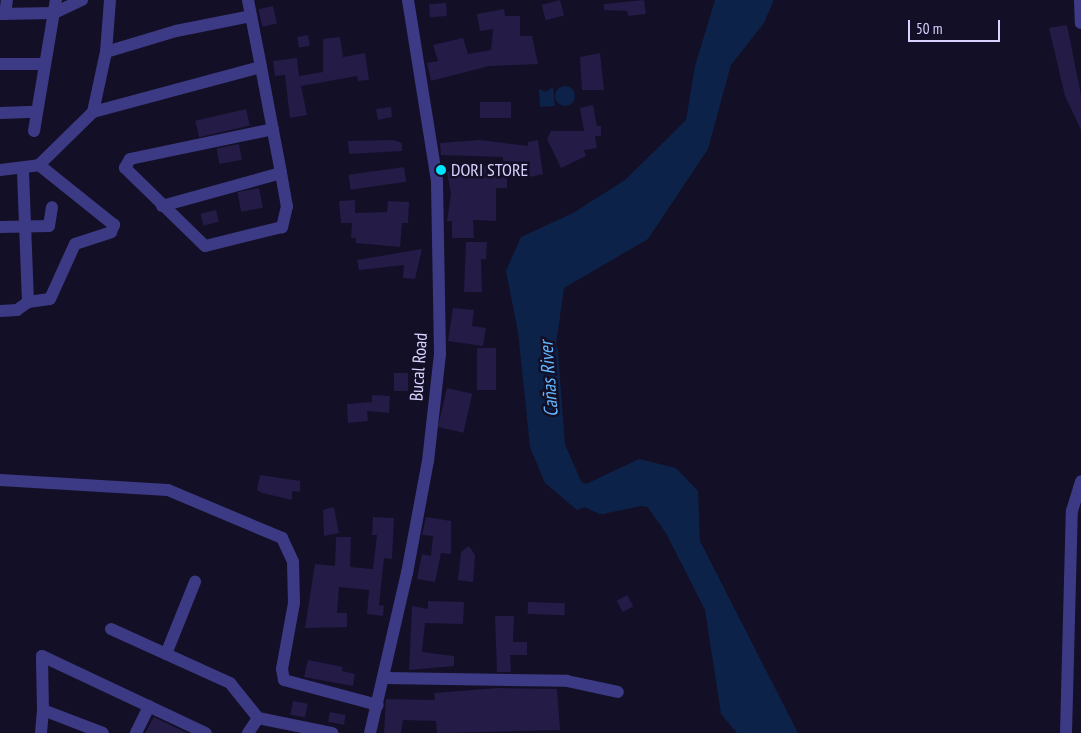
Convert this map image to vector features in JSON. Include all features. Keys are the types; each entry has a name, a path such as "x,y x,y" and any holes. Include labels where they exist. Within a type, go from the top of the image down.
{"street":[{"path":"7,0 2,14 54,13 82,0"},
{"path":"34,131 42,64 56,0"},
{"path":"92,112 106,52 110,0"},
{"path":"248,0 273,129 287,206 282,227 214,247 206,246 162,206 125,168 130,159 273,129"},
{"name":"Bucal Road","path":"370,733 386,678 428,461 440,354 437,181 408,0"},
{"path":"1080,0 1081,23"},
{"path":"106,52 176,30 251,16"},
{"path":"0,64 42,64"},
{"path":"0,170 23,170 39,165 92,112 261,68"},
{"path":"0,113 36,112"},
{"path":"0,311 17,310 28,302 50,299 75,244 111,232 114,225 39,165"},
{"path":"23,170 28,302"},
{"path":"162,206 281,173"},
{"path":"0,227 49,226 52,207"},
{"path":"0,480 168,490 282,538 293,562 294,603 282,669 284,680 378,705"},
{"path":"1066,733 1072,510 1081,481"},
{"path":"166,654 195,582"},
{"path":"111,630 230,683 258,718 332,733"},
{"path":"41,733 43,710 42,656 201,732"},
{"path":"386,678 568,681 618,692"},
{"path":"136,733 149,706"},
{"path":"1068,708 1081,706"},
{"path":"43,710 103,733"},
{"path":"248,733 258,718"}],"water":[{"path":"715,0 760,0 739,35 708,149 648,239 564,288 545,424 569,471 584,485 639,459 676,468 698,491 700,541 798,733 737,733 721,714 705,610 666,533 643,501 613,496 577,510 545,483 530,447 518,332 506,271 521,237 573,213 625,180 686,120 695,66"},
{"path":"565,86 572,89 575,96 572,103 565,106 558,103 555,96 558,89"},
{"path":"553,87 555,106 540,107 539,89 546,92"}],"building":[{"path":"560,0 564,15 546,20 542,5"},
{"path":"644,0 646,14 628,16 627,11 604,10 604,4"},
{"path":"446,3 447,16 430,17 429,4"},
{"path":"273,6 277,24 262,27 258,9"},
{"path":"504,9 505,16 520,16 520,36 532,36 538,64 489,66 431,81 427,63 438,61 433,45 463,38 468,54 491,50 493,29 480,31 477,14"},
{"path":"1067,25 1081,95 1081,130 1065,96 1049,28"},
{"path":"308,35 310,46 299,48 297,37"},
{"path":"340,37 343,57 365,53 369,80 358,81 357,76 301,86 307,115 290,118 285,75 275,76 273,61 297,58 299,76 323,72 323,39"},
{"path":"600,53 604,90 582,90 580,57"},
{"path":"480,102 511,102 511,118 480,118"},
{"path":"593,105 597,126 601,126 601,136 595,136 597,148 584,150 586,156 561,168 547,139 551,131 584,131 580,108"},
{"path":"391,107 392,117 378,120 376,109"},
{"path":"246,109 250,126 199,137 195,121"},
{"path":"394,140 402,143 402,151 349,154 348,141"},
{"path":"480,140 528,146 528,142 538,140 543,174 529,177 526,162 503,161 503,157 441,155 440,143"},
{"path":"239,144 242,160 219,164 216,148"},
{"path":"507,162 507,188 496,188 496,221 473,220 474,238 452,238 452,221 447,221 451,194 447,172"},
{"path":"404,167 406,182 351,190 349,175"},
{"path":"259,188 263,208 241,212 237,192"},
{"path":"355,200 355,213 387,212 388,201 409,202 408,223 402,223 400,247 356,243 356,238 351,238 352,223 341,223 339,201"},
{"path":"216,210 219,222 203,226 200,214"},
{"path":"466,242 487,242 486,259 481,259 482,292 464,292"},
{"path":"422,249 415,279 403,278 404,265 359,270 357,260"},
{"path":"453,308 474,310 472,326 486,328 483,346 448,341"},
{"path":"477,348 496,348 496,390 477,390"},
{"path":"394,373 408,373 408,391 394,391"},
{"path":"447,388 472,394 463,433 438,427"},
{"path":"372,395 390,396 389,413 367,411 368,421 348,423 347,404 372,402"},
{"path":"260,475 300,481 300,492 292,491 292,500 262,493 257,490"},
{"path":"334,507 339,533 324,536 323,510"},
{"path":"373,517 394,518 392,559 384,558 379,605 384,606 383,616 367,614 369,590 339,587 337,613 347,613 347,627 305,628 315,564 335,566 336,537 351,537 350,567 373,569 377,535 372,535"},
{"path":"426,517 451,521 451,554 441,553 435,582 417,579 422,554 431,556 433,536 422,535"},
{"path":"469,546 475,555 473,582 458,580 461,552"},
{"path":"627,595 633,606 623,612 617,601"},
{"path":"428,601 464,602 463,624 425,623 422,652 454,656 454,666 409,670 412,606 428,609"},
{"path":"528,602 565,603 565,615 528,614"},
{"path":"495,616 514,616 513,642 527,642 527,655 510,655 511,672 497,672"},
{"path":"308,660 343,667 342,671 355,674 353,686 304,677"},
{"path":"497,688 557,689 560,730 437,733 436,721 403,720 401,733 384,733 386,699 435,700 434,693"},
{"path":"293,701 308,704 305,718 290,715"},
{"path":"330,712 346,715 344,725 328,722"},
{"path":"154,717 187,733 145,733"}],"waterway":[{"name":"Cañas River","path":"720,61 754,18 762,0"},
{"name":"Cañas River","path":"547,351 554,447 573,490 602,503 641,495 658,497"}],"place":[{"name":"DORI STORE","path":"441,170"}]}
